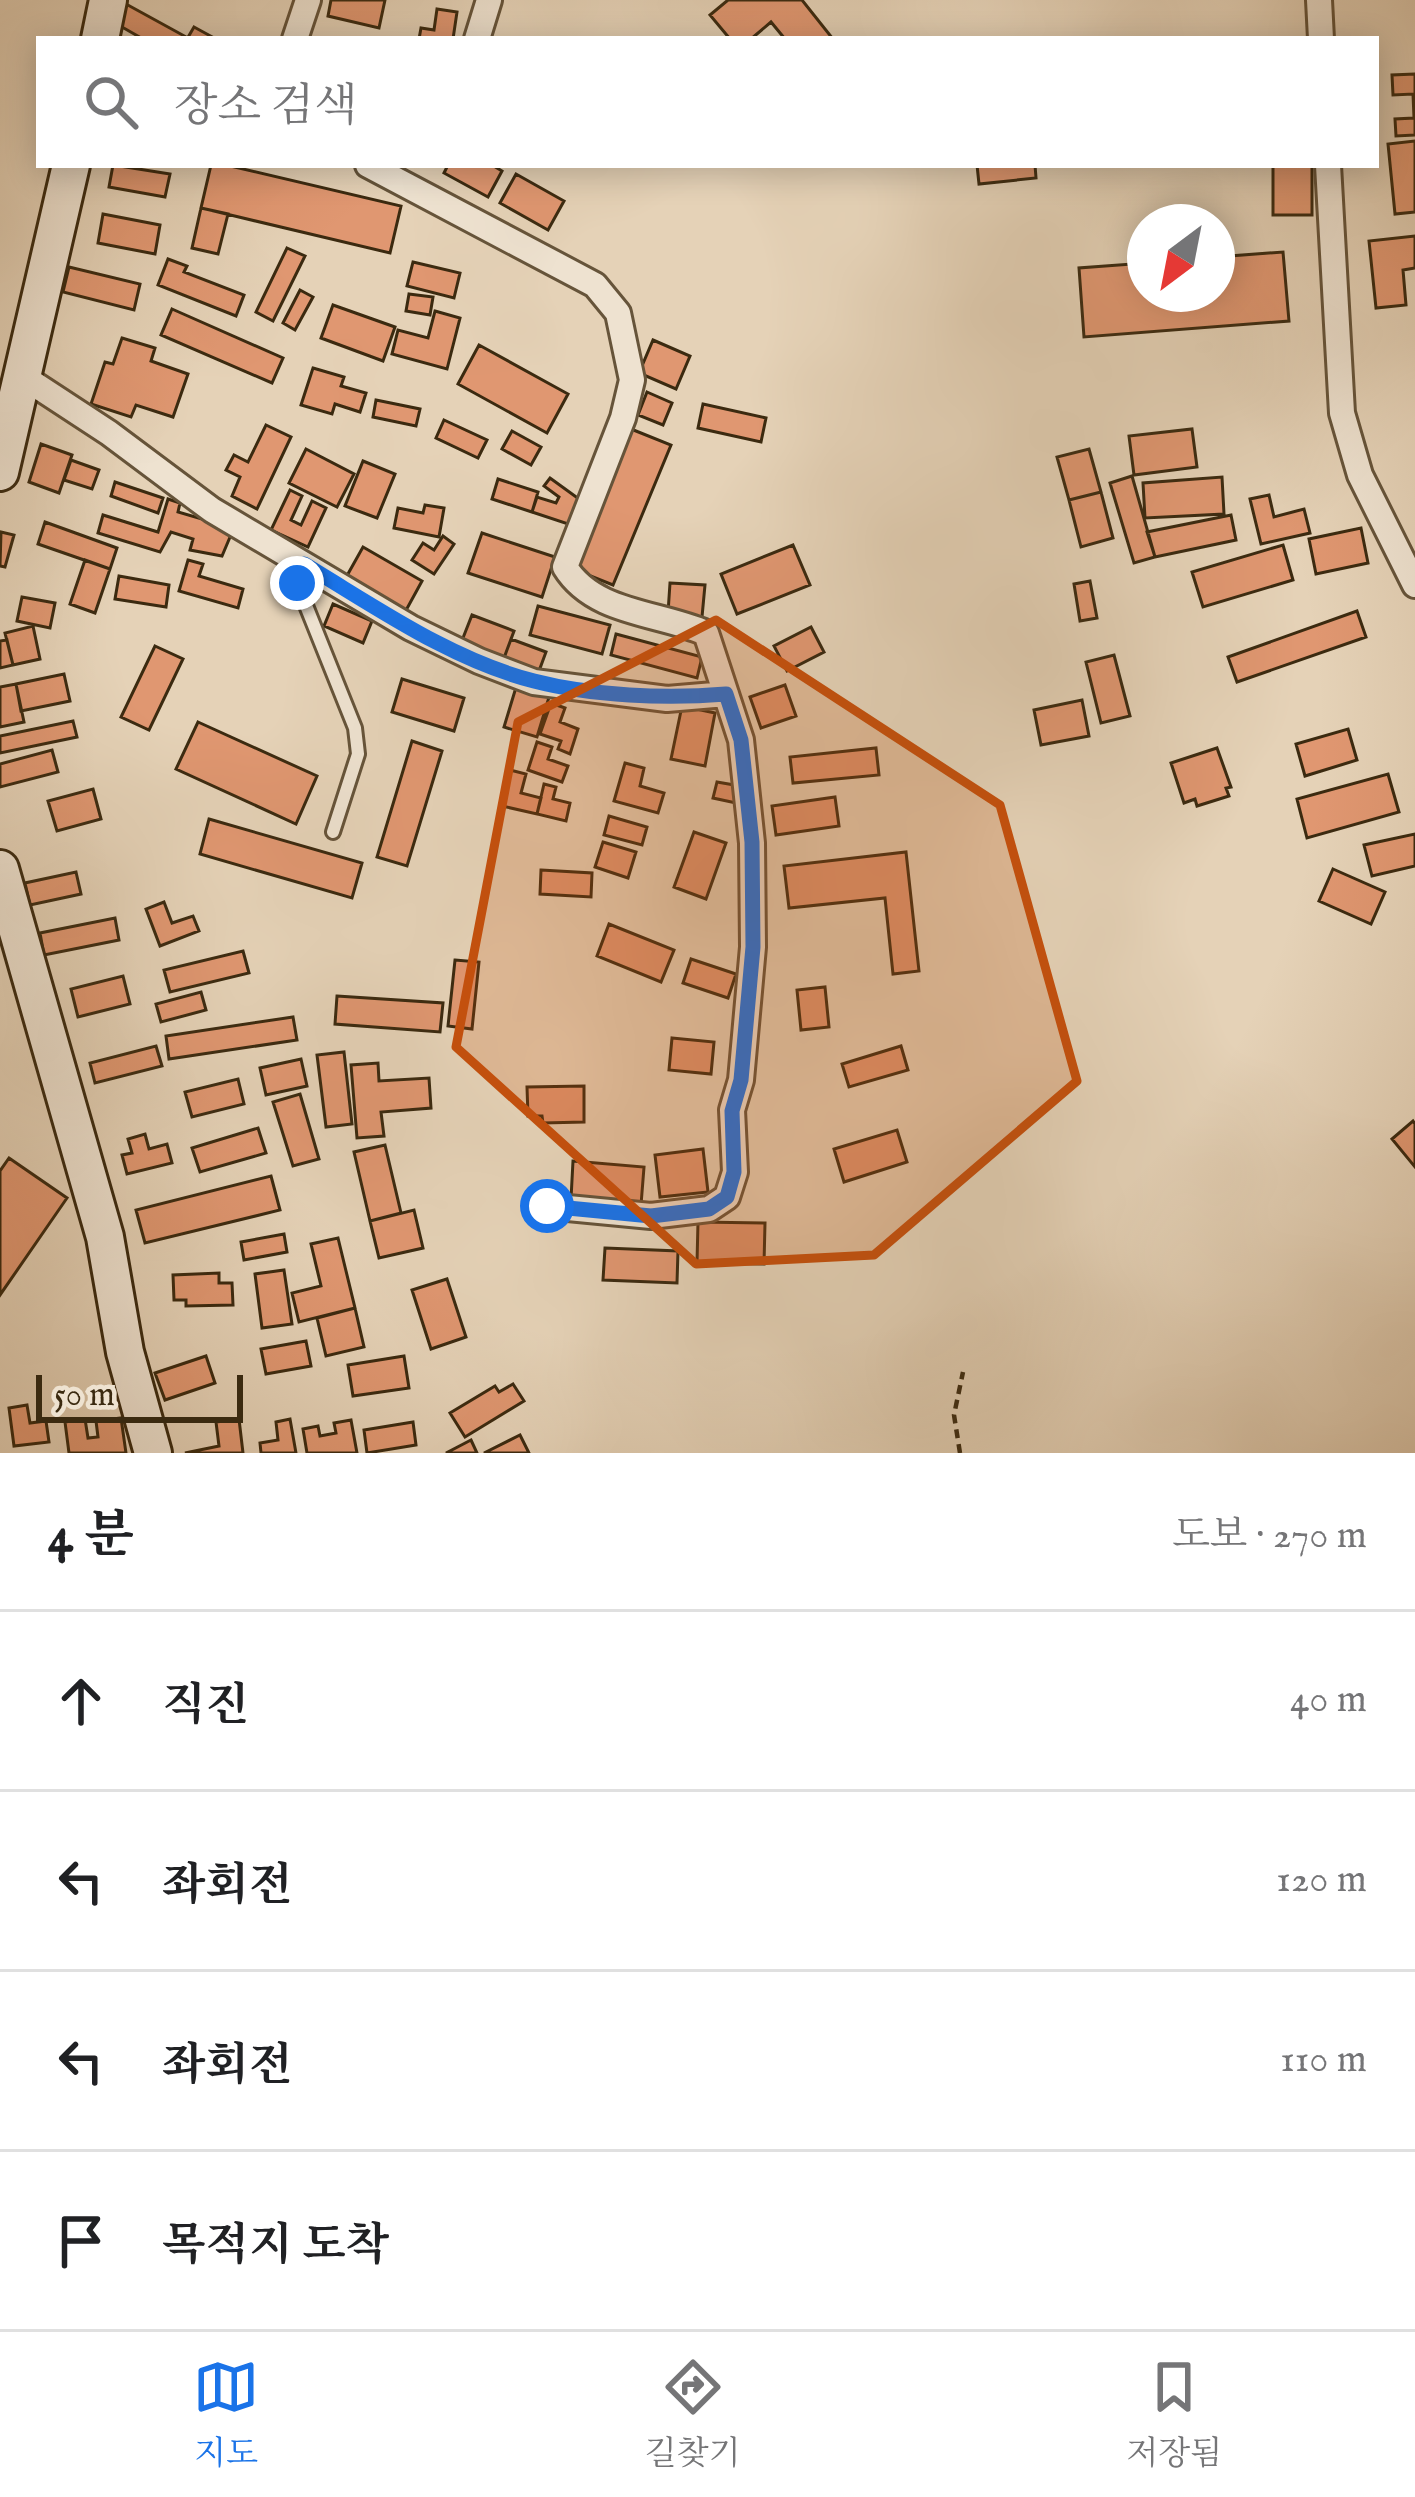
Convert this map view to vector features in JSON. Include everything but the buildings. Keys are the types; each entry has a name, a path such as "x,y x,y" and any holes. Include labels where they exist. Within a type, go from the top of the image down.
{"street":[{"path":"297,36 308,0"},
{"path":"478,36 489,0"},
{"path":"1319,0 1322,36"},
{"path":"0,472 69,168"},
{"path":"1328,168 1342,412 1360,475 1415,585"},
{"path":"406,174 596,285 618,314 632,380 565,567 578,589 621,608 680,621 706,633 743,760 752,842 753,947 741,1080 732,1111 734,1172 727,1197 709,1209 651,1216 547,1206"},
{"path":"22,376 212,510 411,628 479,661 534,682 667,699 726,694"},
{"path":"0,868 105,1237 125,1352 153,1453"}],"lane":[{"path":"304,564 297,583 355,728 358,754 333,832"}],"path":[{"path":"960,1453 954,1415 964,1372"}],"highlighted area":[{"path":"716,620 1000,805 1077,1081 874,1255 696,1264 456,1047 518,722"}],"route":[{"path":"297,583 304,564 411,628 534,682 667,699 726,694 741,740 752,842 753,947 741,1080 732,1111 734,1172 727,1197 709,1209 651,1216 547,1206"}]}
